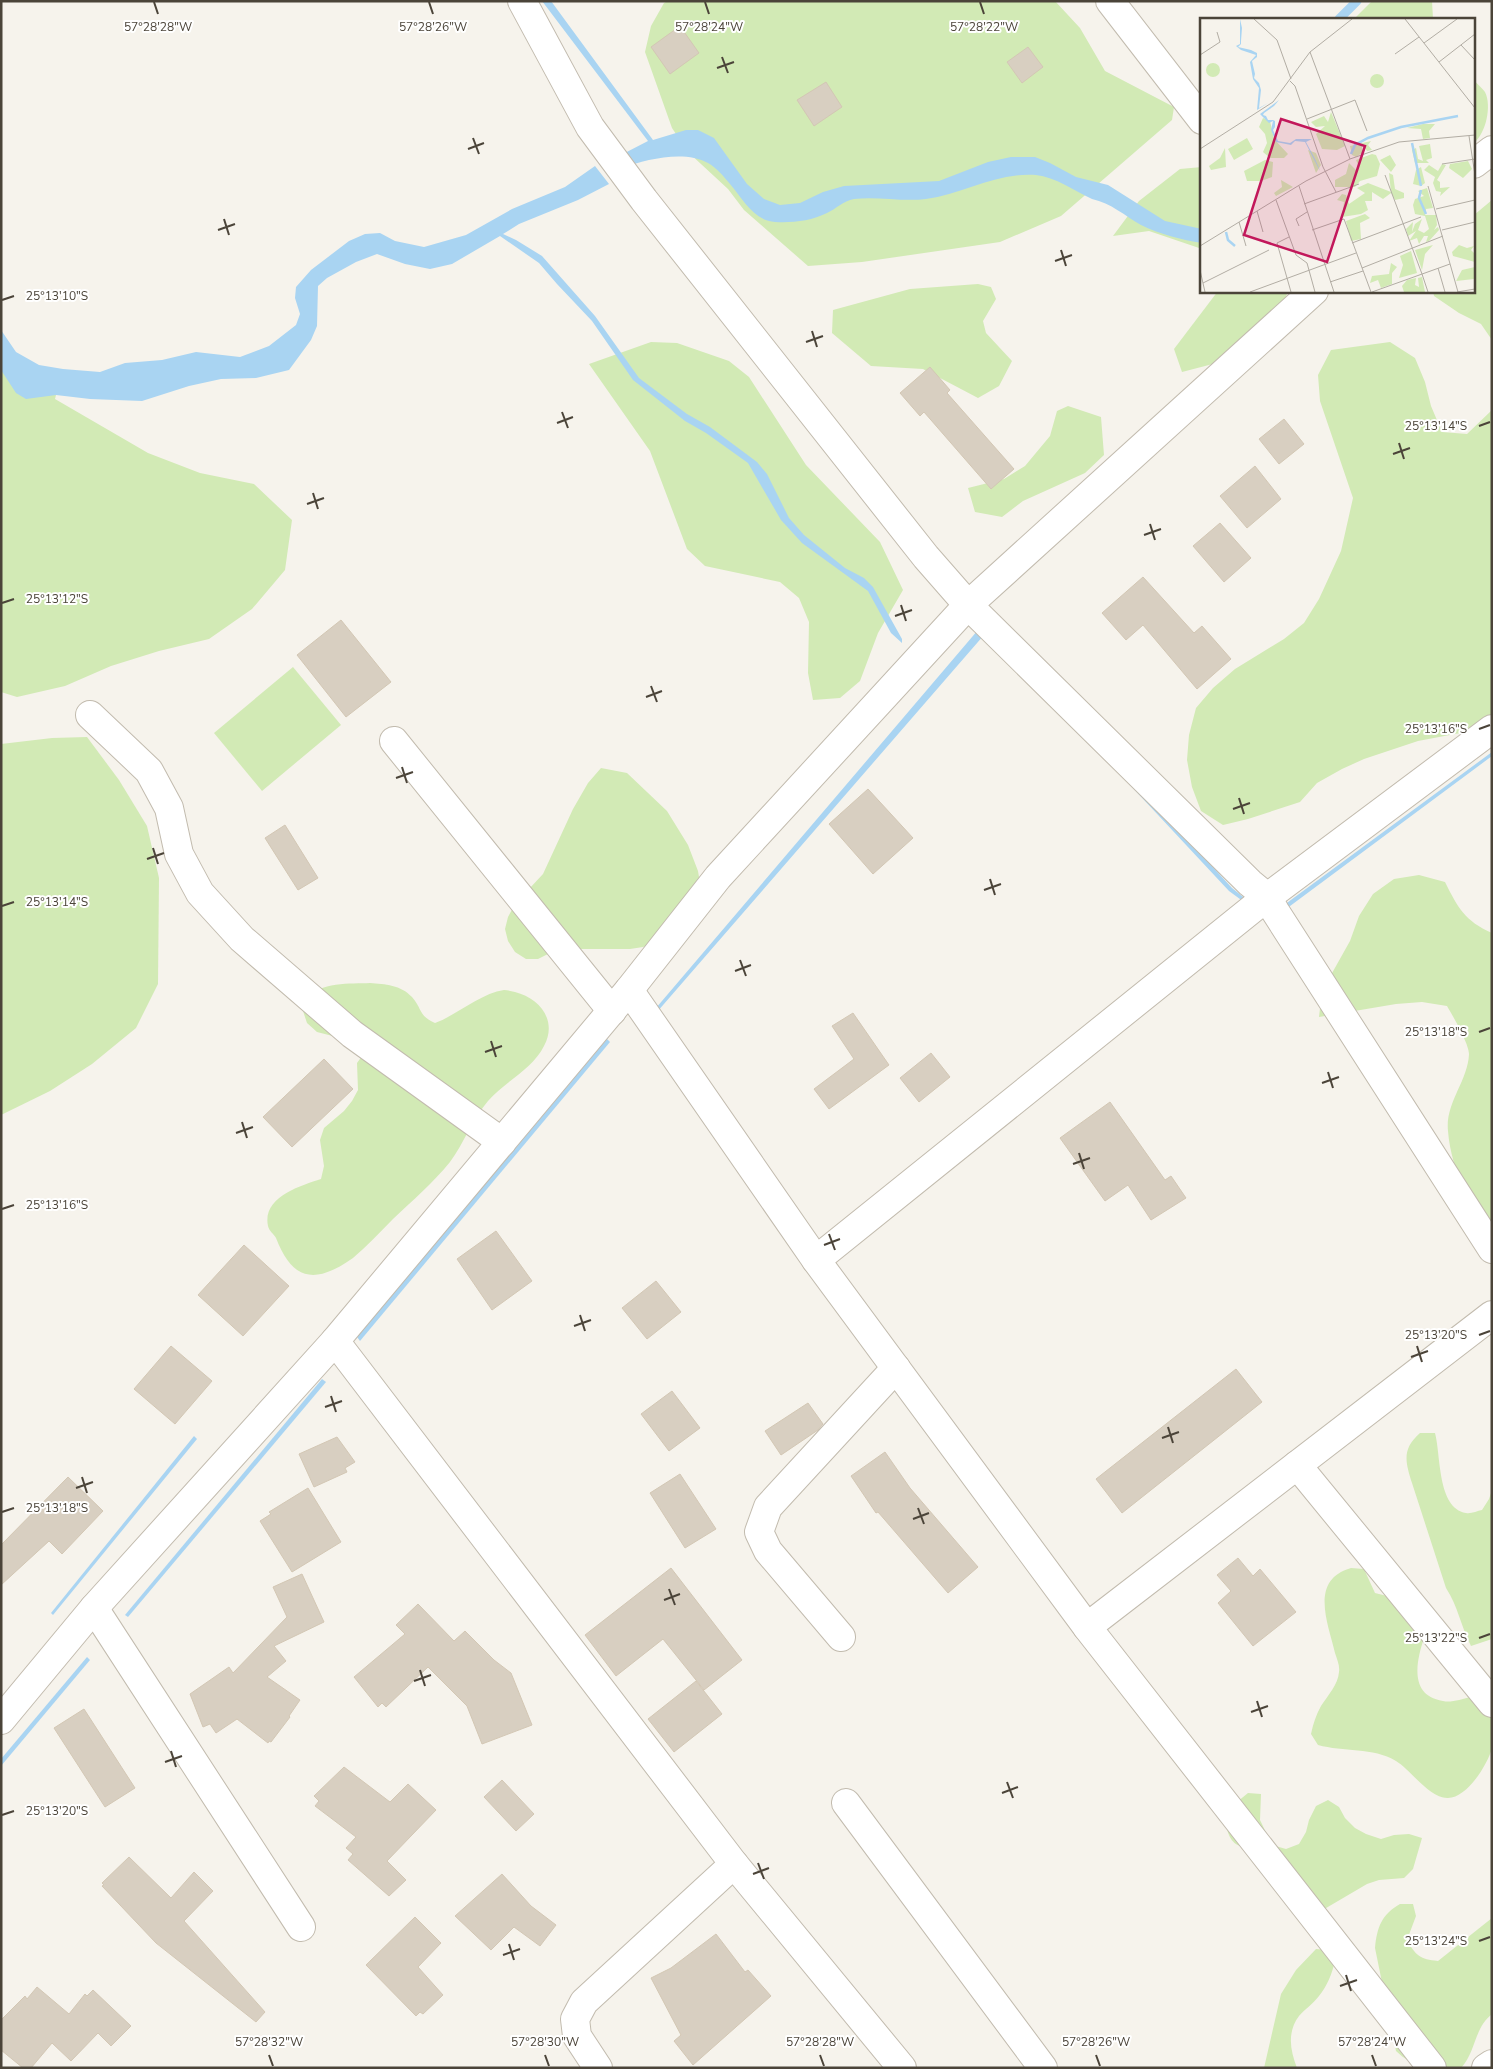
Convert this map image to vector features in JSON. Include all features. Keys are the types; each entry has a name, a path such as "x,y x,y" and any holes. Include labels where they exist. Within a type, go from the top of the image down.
{"street":[{"path":"522,1 590,127 644,200 926,557 968,605 1250,883 1268,897 1274,911 1492,1249"},
{"path":"1110,1 1200,117"},
{"path":"1476,162 1492,150"},
{"path":"1,1720 94,1608 335,1341 612,1011 718,877 968,605 1313,292"},
{"path":"90,715 149,771 169,808 178,854 200,894 242,940 352,1034 502,1142"},
{"path":"816,1260 1268,897 1492,729"},
{"path":"394,741 612,1011"},
{"path":"629,990 816,1260 1087,1627 1432,2068"},
{"path":"1087,1627 1492,1316"},
{"path":"335,1341 734,1864 902,2068"},
{"path":"841,1637 768,1551 759,1532 768,1507 896,1368"},
{"path":"1297,1465 1492,1703"},
{"path":"94,1608 301,1927"},
{"path":"846,1803 1043,2068"},
{"path":"598,2068 577,2036 575,2019 584,2002 734,1864"},
{"path":"1486,2068 1492,2064"}],"green space":[{"path":"668,1 1055,1 1080,28 1105,71 1174,107 1172,120 1061,216 1000,242 862,262 808,266 744,210 728,189 688,152 672,128 645,52 651,26 664,3"},
{"path":"1372,1 1432,1 1433,18 1355,18"},
{"path":"1476,82 1485,92 1488,104 1485,126 1476,141"},
{"path":"1200,167 1200,248 1149,231 1113,236 1139,201 1180,169"},
{"path":"1492,200 1492,340 1481,324 1459,313 1434,296 1433,292 1476,292 1476,213"},
{"path":"978,284 991,287 996,299 983,321 986,333 1012,361 999,386 978,398 923,369 871,366 832,333 833,310 910,289"},
{"path":"1217,292 1288,292 1284,302 1232,359 1182,372 1174,349"},
{"path":"651,342 677,343 729,361 749,377 806,465 880,542 903,590 878,633 860,681 840,698 813,700 808,673 809,622 799,598 780,582 705,566 687,549 650,451 589,364"},
{"path":"1390,342 1415,358 1442,432 1467,434 1492,410 1492,727 1418,741 1364,759 1317,783 1300,802 1223,825 1201,811 1192,787 1187,760 1189,735 1196,708 1213,688 1235,669 1284,639 1304,623 1319,599 1341,551 1353,498 1320,401 1318,375 1331,350"},
{"path":"1,358 56,395 55,399 148,453 200,473 254,484 292,520 285,570 252,609 209,639 159,651 111,666 65,686 17,697 1,692"},
{"path":"1068,406 1101,417 1104,455 1085,473 1023,501 1002,517 975,512 968,488 1004,479 1025,466 1050,436 1057,411"},
{"path":"293,667 341,725 262,791 214,733"},
{"path":"87,737 119,780 147,826 159,878 158,984 136,1028 92,1064 50,1091 1,1115 1,744 52,738"},
{"path":"601,768 627,773 667,811 688,845 698,871 700,883 655,943 630,949 577,949 550,953 538,959 526,959 515,952 508,941 505,929 508,917 515,904 543,874 573,809 588,783"},
{"path":"1419,875 1445,882 1463,913 1475,924 1492,933 1492,1252 1459,1178 1450,1146 1448,1121 1450,1111 1468,1064 1469,1054 1464,1037 1447,1006 1422,1002 1396,1004 1319,1017 1322,991 1350,941 1359,916 1373,894 1394,879"},
{"path":"370,983 387,985 408,993 423,1015 435,1023 487,995 504,990 515,992 532,999 544,1011 549,1027 548,1036 544,1046 533,1062 488,1101 450,1162 430,1184 353,1258 328,1272 317,1275 307,1274 298,1271 283,1253 268,1226 268,1216 271,1207 284,1194 321,1179 324,1166 320,1140 324,1128 344,1111 358,1090 357,1063 365,1052 356,1042 317,1032 307,1023 303,1011 307,1000 319,989 336,985"},
{"path":"1420,1433 1435,1433 1445,1491 1457,1509 1466,1513 1482,1510 1492,1490 1492,1639 1471,1646 1454,1602 1446,1588 1408,1468 1407,1456 1410,1444"},
{"path":"1351,1568 1364,1569 1375,1593 1387,1596 1424,1638 1419,1657 1418,1677 1420,1685 1425,1692 1432,1698 1446,1701 1470,1697 1491,1714 1493,1740 1490,1755 1476,1779 1455,1797 1441,1797 1434,1794 1402,1765 1387,1757 1368,1752 1318,1745 1311,1734 1321,1706 1335,1686 1339,1672 1339,1665 1326,1616 1326,1592 1330,1582 1338,1574"},
{"path":"1248,1793 1261,1794 1260,1820 1272,1845 1286,1849 1299,1844 1316,1806 1328,1800 1339,1807 1345,1818 1355,1828 1366,1834 1381,1839 1394,1835 1409,1834 1422,1838 1413,1869 1404,1878 1379,1880 1367,1884 1321,1911 1252,1850 1234,1843 1230,1837 1226,1826 1237,1802"},
{"path":"1400,1904 1413,1904 1416,1916 1407,1940 1413,1950 1423,1958 1438,1961 1492,1918 1492,2014 1482,2026 1470,2055 1461,2068 1434,2067 1418,2064 1403,2057 1396,2051 1375,1948 1381,1922 1389,1912"},
{"path":"1316,1949 1329,1950 1335,1961 1331,1975 1317,1999 1295,2022 1291,2035 1291,2048 1297,2068 1264,2068 1281,1994 1296,1970"}],"water":[{"path":"542,1 551,1 653,140 686,130 698,130 714,138 747,184 764,199 780,205 800,203 823,192 844,186 939,181 988,162 1011,157 1035,157 1076,177 1108,185 1165,221 1200,229 1200,243 1148,228 1105,203 1092,199 1058,181 1036,175 1022,175 994,180 926,199 854,199 846,201 815,218 801,221 775,222 755,213 717,170 699,159 677,156 666,157 623,168 617,157 648,141"},
{"path":"595,166 609,184 578,200 519,224 503,234 542,256 595,316 639,378 757,462 767,474 789,518 804,535 845,568 864,578 873,587 902,639 902,643 891,633 868,591 802,543 781,520 748,463 706,433 685,421 633,380 592,321 539,263 500,236 452,264 430,269 405,264 377,254 356,262 327,278 318,286 317,326 311,340 289,370 256,378 221,379 189,386 142,401 90,399 56,395 26,399 16,393 1,370 1,330 16,352 39,365 63,369 100,372 125,363 162,360 196,352 240,357 269,346 296,325 300,314 295,298 296,287 311,270 349,241 365,234 380,233 395,241 424,247 466,235 512,209 565,187"},
{"path":"978,630 984,635 657,1012 656,1008"},
{"path":"996,647 1121,767 1232,888 1247,900 1280,908 1492,752 1492,756 1282,912 1244,902 1229,891 1117,771"},
{"path":"607,1039 610,1042 360,1341 357,1337"},
{"path":"322,1379 326,1382 128,1617 125,1615"},
{"path":"194,1436 197,1439 53,1615 51,1613"},
{"path":"87,1657 90,1660 1,1766 1,1759"}],"building":[{"path":"680,26 699,53 670,74 651,47"},
{"path":"1028,47 1043,67 1022,83 1007,62"},
{"path":"826,82 842,107 814,126 797,100"},
{"path":"930,367 950,390 947,393 1014,469 991,489 924,412 920,416 900,393"},
{"path":"1284,419 1304,444 1279,464 1259,439"},
{"path":"1255,466 1281,499 1247,528 1220,496"},
{"path":"1220,523 1251,558 1224,582 1193,546"},
{"path":"1143,577 1194,633 1202,626 1231,659 1197,689 1143,625 1126,640 1102,613"},
{"path":"341,620 391,682 346,717 297,655"},
{"path":"868,789 913,838 873,874 829,824"},
{"path":"285,825 318,878 298,890 265,838"},
{"path":"853,1013 889,1065 829,1109 814,1089 854,1059 832,1026"},
{"path":"931,1053 950,1077 919,1102 900,1078"},
{"path":"324,1059 353,1089 292,1147 263,1117"},
{"path":"1110,1102 1165,1180 1171,1176 1186,1198 1151,1220 1128,1185 1105,1201 1060,1138"},
{"path":"496,1231 532,1281 492,1310 457,1259"},
{"path":"244,1245 289,1286 243,1336 198,1295"},
{"path":"656,1281 681,1312 647,1339 622,1308"},
{"path":"171,1346 212,1381 175,1424 134,1389"},
{"path":"1236,1369 1262,1402 1122,1513 1096,1479"},
{"path":"672,1391 700,1428 669,1451 641,1414"},
{"path":"808,1403 823,1424 818,1430 781,1455 765,1431"},
{"path":"337,1437 355,1462 345,1468 347,1472 314,1487 299,1454"},
{"path":"885,1452 910,1488 978,1567 948,1593 878,1512 876,1513 851,1476"},
{"path":"680,1474 716,1529 685,1548 650,1493"},
{"path":"68,1477 103,1511 62,1554 49,1541 1,1585 1,1545"},
{"path":"308,1488 341,1542 292,1572 260,1521 271,1514 269,1512"},
{"path":"1238,1558 1253,1576 1260,1569 1296,1612 1253,1646 1218,1603 1231,1591 1217,1575"},
{"path":"671,1568 742,1660 704,1690 663,1639 616,1676 585,1635"},
{"path":"302,1574 324,1622 274,1646 286,1661 267,1677 300,1700 290,1717 271,1742 269,1741 268,1743 237,1719 216,1733 210,1724 203,1727 190,1694 229,1667 233,1673 287,1617 273,1587"},
{"path":"418,1604 454,1641 465,1631 494,1660 511,1673 532,1725 482,1744 467,1706 428,1667 386,1707 382,1703 378,1707 354,1677 405,1634 396,1625"},
{"path":"696,1681 722,1714 674,1752 648,1719"},
{"path":"84,1709 135,1788 105,1807 54,1728"},
{"path":"344,1767 390,1802 408,1784 436,1810 387,1861 406,1880 389,1896 348,1860 353,1854 346,1848 356,1837 315,1806 319,1801 314,1796"},
{"path":"502,1780 534,1814 516,1831 484,1797"},
{"path":"129,1857 171,1898 194,1872 213,1891 184,1921 265,2012 256,2022 156,1943 102,1886 104,1885 102,1883"},
{"path":"502,1874 531,1906 556,1925 540,1946 514,1927 491,1950 455,1916"},
{"path":"415,1917 441,1943 418,1967 443,1995 423,2014 420,2012 416,2016 366,1965"},
{"path":"716,1934 745,1972 748,1970 771,1996 693,2065 674,2041 681,2035 651,1978 671,1968"},
{"path":"37,1987 69,2014 85,1994 87,1996 93,1990 131,2026 111,2046 98,2033 71,2061 52,2043 31,2068 23,2068 1,2050 1,2020 25,1996 27,1999"}],"waterway":[{"path":"1340,18 1357,1"}]}
